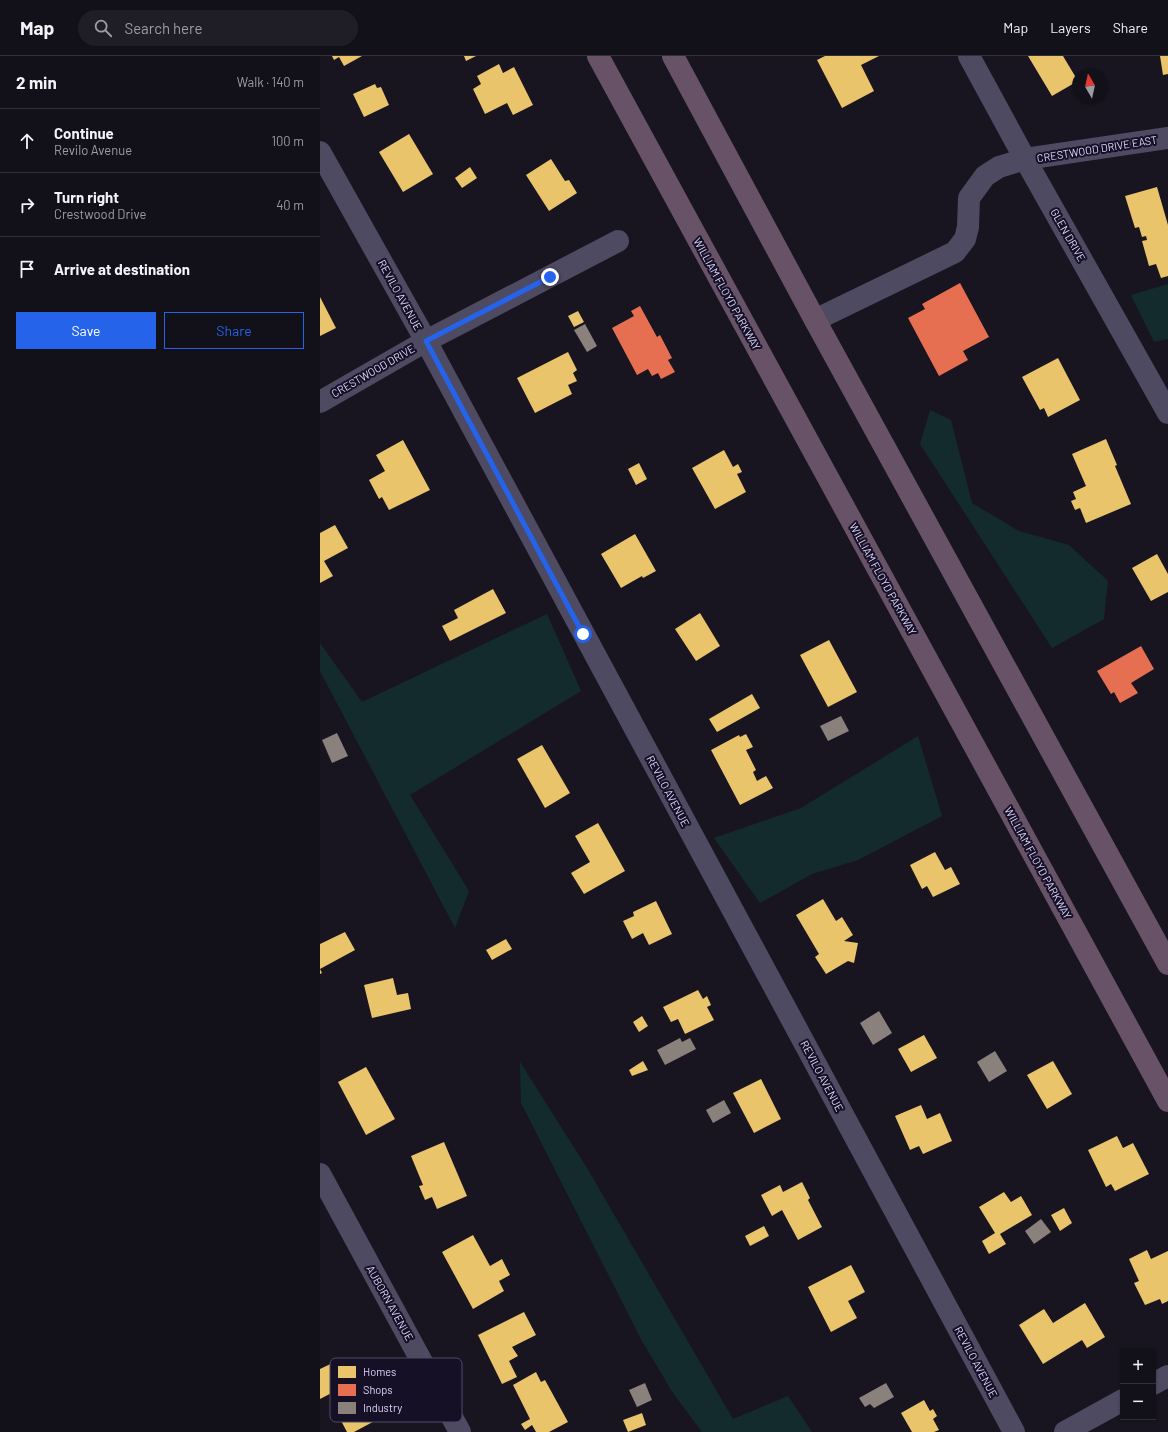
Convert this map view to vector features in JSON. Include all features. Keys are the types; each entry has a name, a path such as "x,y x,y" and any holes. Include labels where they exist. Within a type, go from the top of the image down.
{"highway":[{"name":"WILLIAM FLOYD PARKWAY","path":"598,56 1168,1101"},
{"path":"673,56 815,320 1168,964"}],"street":[{"name":"GLEN DRIVE","path":"969,56 1025,159 1168,413"},
{"name":"CRESTWOOD DRIVE EAST","path":"815,320 954,252 965,239 968,227 969,198 985,176 999,167 1025,159 1168,138"},
{"name":"REVILO AVENUE","path":"320,152 426,341 1014,1432"},
{"name":"CRESTWOOD DRIVE","path":"320,402 426,341 618,241"},
{"name":"AUBORN AVENUE","path":"320,1174 420,1358"},
{"path":"1156,1382 1168,1376"},
{"path":"1065,1432 1120,1402"},
{"name":"AUBORN AVENUE","path":"455,1422 460,1432"}],"green space":[{"path":"1168,284 1168,339 1154,342 1131,295"},
{"path":"930,410 951,420 972,503 1019,531 1069,545 1108,581 1104,619 1052,648 920,444"},
{"path":"547,614 581,691 410,795 469,891 455,928 320,671 320,643 362,702"},
{"path":"918,736 942,816 858,860 812,874 760,903 714,838 801,808"},
{"path":"520,1062 587,1168 733,1419 788,1396 812,1432 702,1432 673,1393 642,1341 521,1103"}],"building: Homes":[{"path":"332,56 362,56 344,66 339,57 334,60"},
{"path":"464,56 476,56 466,61"},
{"path":"825,56 879,56 861,65 874,91 842,108 817,60"},
{"path":"1028,56 1063,56 1072,71 1072,84 1052,96"},
{"path":"1160,56 1168,56 1168,74 1163,75"},
{"path":"499,64 503,73 514,67 533,105 513,115 507,103 485,114 473,89 481,84 477,76"},
{"path":"375,84 377,88 381,87 389,105 364,117 353,94"},
{"path":"409,134 433,174 403,192 379,152"},
{"path":"551,159 565,181 569,180 577,193 549,211 526,175"},
{"path":"470,167 477,178 462,188 455,178"},
{"path":"1157,187 1168,225 1168,276 1161,278 1156,264 1149,266 1142,241 1147,240 1146,236 1142,237 1139,227 1135,228 1125,196"},
{"path":"320,297 336,328 320,336"},
{"path":"578,311 584,322 574,327 568,316"},
{"path":"568,352 577,370 573,373 577,381 568,385 572,394 535,413 517,378"},
{"path":"1058,358 1080,400 1048,417 1044,408 1040,410 1022,377"},
{"path":"1106,439 1117,465 1115,466 1131,504 1086,523 1080,508 1075,510 1071,501 1076,499 1073,492 1086,486 1072,454"},
{"path":"403,440 430,490 389,510 382,497 379,499 369,480 385,471 376,455"},
{"path":"724,450 733,467 738,464 742,472 737,474 746,492 715,509 692,468"},
{"path":"639,463 647,479 636,485 628,469"},
{"path":"335,525 348,548 324,561 333,576 320,583 320,533"},
{"path":"635,534 656,571 643,578 642,576 621,588 601,554"},
{"path":"1157,554 1168,574 1168,592 1151,601 1132,568"},
{"path":"493,589 506,613 450,641 442,626 458,618 454,610"},
{"path":"700,613 720,646 696,661 675,629"},
{"path":"829,640 857,692 828,707 800,655"},
{"path":"752,694 760,708 717,732 709,719"},
{"path":"746,734 753,747 746,750 756,770 753,772 757,781 766,776 773,788 740,805 711,750 739,735 740,737"},
{"path":"542,745 570,793 545,808 517,759"},
{"path":"598,823 625,871 584,894 571,873 590,862 575,836"},
{"path":"935,852 945,870 951,867 960,884 933,897 927,886 922,889 910,865"},
{"path":"823,899 836,921 842,917 853,935 844,941 858,943 854,963 848,961 826,974 815,957 819,954 796,915"},
{"path":"656,901 672,934 649,945 643,933 632,939 623,921 634,916 633,912"},
{"path":"345,932 355,950 320,969 320,944"},
{"path":"506,939 512,949 492,960 486,950"},
{"path":"393,978 397,995 408,993 411,1009 372,1018 364,985"},
{"path":"698,990 703,999 707,996 711,1005 707,1007 714,1020 685,1034 678,1019 671,1022 663,1007"},
{"path":"642,1016 648,1026 639,1032 633,1022"},
{"path":"924,1035 937,1058 911,1072 898,1049"},
{"path":"643,1061 648,1070 632,1076 629,1070"},
{"path":"1053,1061 1072,1094 1047,1109 1027,1075"},
{"path":"366,1067 395,1119 366,1135 338,1082"},
{"path":"761,1079 781,1119 754,1133 733,1093"},
{"path":"921,1105 927,1119 940,1113 952,1141 923,1154 919,1146 910,1150 895,1116"},
{"path":"1117,1136 1123,1148 1133,1143 1149,1174 1115,1191 1111,1184 1106,1187 1088,1150"},
{"path":"444,1142 467,1196 437,1209 432,1197 425,1200 419,1186 423,1185 411,1156"},
{"path":"802,1182 810,1198 808,1200 822,1227 798,1240 782,1210 772,1216 761,1195 780,1185 783,1192"},
{"path":"1004,1192 1011,1202 1021,1196 1032,1215 1000,1234 1006,1244 989,1254 982,1241 995,1233 979,1207"},
{"path":"1064,1208 1072,1223 1060,1231 1051,1215"},
{"path":"764,1226 769,1236 750,1246 745,1236"},
{"path":"473,1235 490,1266 502,1259 510,1275 499,1281 504,1291 473,1309 442,1252"},
{"path":"1147,1250 1151,1259 1168,1251 1168,1301 1162,1304 1160,1299 1145,1305 1134,1283 1139,1281 1129,1259"},
{"path":"851,1265 865,1292 848,1301 857,1318 831,1332 808,1287"},
{"path":"1085,1303 1105,1337 1087,1348 1082,1340 1043,1364 1019,1325 1044,1309 1053,1323"},
{"path":"524,1312 536,1335 512,1347 518,1356 509,1361 517,1377 502,1384 478,1335"},
{"path":"330,1364 330,1394 320,1399 320,1369"},
{"path":"536,1372 541,1382 545,1380 568,1422 549,1432 536,1432 532,1425 525,1430 521,1424 530,1419 513,1385"},
{"path":"924,1400 930,1411 933,1409 937,1416 933,1419 939,1430 934,1432 912,1432 901,1413"},
{"path":"642,1413 646,1425 628,1432 623,1420"},
{"path":"342,1422 373,1422 354,1432 347,1432"}],"building: Shops":[{"path":"960,283 989,337 963,351 968,360 939,376 908,318 925,309 922,304"},
{"path":"640,306 657,337 660,335 672,358 668,360 675,372 661,379 658,373 652,376 648,369 637,375 612,328 634,316 631,311"},
{"path":"1141,646 1154,669 1131,683 1138,693 1120,703 1114,692 1111,694 1097,671"}],"building: Industry":[{"path":"585,324 597,346 587,352 574,330"},
{"path":"841,716 849,731 828,741 820,726"},
{"path":"337,733 348,756 332,763 322,740"},
{"path":"879,1011 892,1033 873,1045 860,1023"},
{"path":"680,1038 682,1042 690,1038 696,1049 665,1065 657,1050"},
{"path":"995,1051 1007,1071 989,1082 977,1062"},
{"path":"724,1100 731,1113 713,1123 706,1110"},
{"path":"1041,1219 1051,1232 1034,1244 1025,1231"},
{"path":"645,1383 652,1400 637,1407 629,1390"},
{"path":"886,1383 894,1397 874,1408 870,1404 865,1407 859,1398"}],"route":[{"path":"550,277 426,341 583,634"}]}
